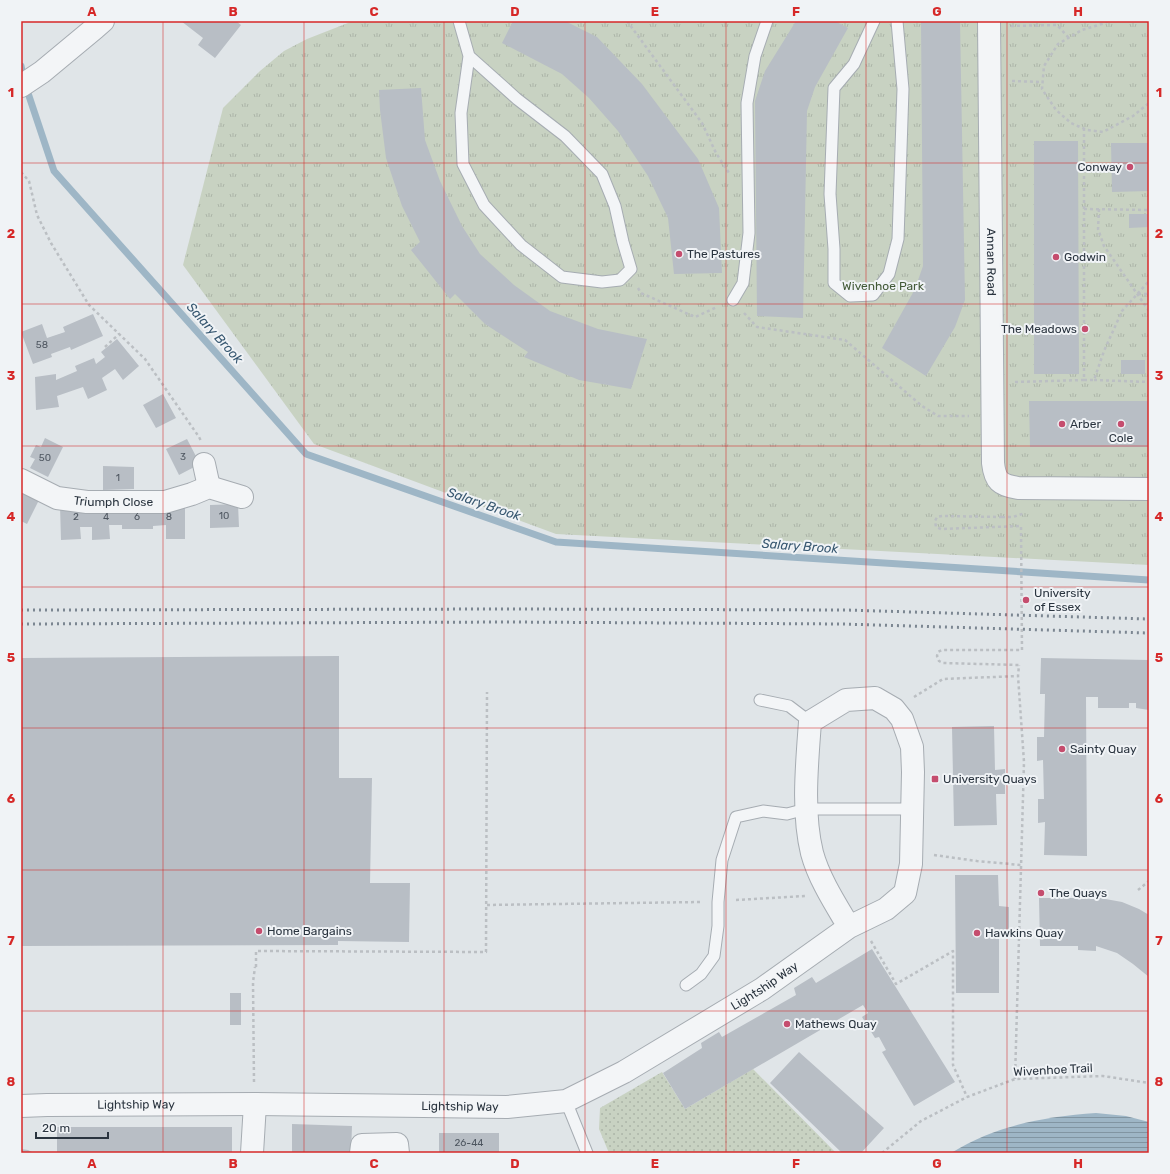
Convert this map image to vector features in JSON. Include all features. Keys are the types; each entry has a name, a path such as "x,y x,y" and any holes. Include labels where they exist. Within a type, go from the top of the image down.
{"street":[{"path":"21,86 42,72 103,21"},
{"name":"Annan Road","path":"989,21 992,463 994,472 999,482 1007,486 1018,488 1149,489"},
{"path":"203,454 209,487 242,497"},
{"name":"Triumph Close","path":"21,480 57,498 88,502 165,502 209,487"},
{"name":"Lightship Way","path":"21,1106 47,1104 255,1104 507,1107 566,1101 624,1072 762,989 854,925 886,909 905,893 912,852 912,747 902,719 894,709 875,698 846,700 810,722"},
{"path":"810,722 806,809 812,853 830,895 854,925"},
{"path":"252,1153 255,1104"},
{"path":"361,1153 362,1146 397,1144 398,1153"}],"lane":[{"path":"459,21 470,56 461,113 463,164 484,204 521,245 562,277 602,282 620,280 631,269 615,206 602,174 565,136 517,99 470,56"},
{"path":"733,300 743,283 749,233 747,103 755,56 767,21"},
{"path":"874,21 854,64 834,88 830,194 834,249 834,283 850,296 873,295 888,274 898,239 903,89 897,21"},
{"path":"760,700 788,706 810,722"},
{"path":"686,986 701,974 714,956 718,926 718,902 722,860 736,817 763,811 787,814 806,809 912,809"},
{"path":"566,1101 588,1153"}],"path":[{"path":"627,21 702,123 716,153 748,201"},
{"path":"1108,21 1082,30 1058,44 1044,66 1042,89 1056,110 1071,123 1084,129 1103,132 1133,116 1149,103"},
{"path":"1010,26 1057,25 1069,38"},
{"path":"1011,81 1042,82"},
{"path":"1084,129 1084,380"},
{"path":"21,172 29,181 37,215 89,305 145,359 199,437 203,454"},
{"path":"1084,209 1149,210"},
{"path":"1098,209 1098,229 1104,246 1149,310"},
{"path":"627,273 641,293 695,317 733,300 757,327 845,340 922,406 938,416 992,416"},
{"path":"1094,380 1104,351 1122,311 1149,281"},
{"path":"1137,294 1149,294"},
{"path":"105,347 119,334"},
{"path":"1008,382 1084,380 1149,382"},
{"path":"1002,517 942,516 937,517 934,521 936,527 941,529 1021,526 1022,650 942,650 938,652 937,656 939,661 943,662 1019,664 1018,676 1024,762 1015,1079"},
{"path":"894,709 943,679 1018,676"},
{"path":"255,1104 253,982 256,951 486,952 487,692"},
{"path":"912,852 977,861 1021,865"},
{"path":"1138,890 1149,881"},
{"path":"486,905 718,902 830,895"},
{"path":"854,925 896,984 953,952 954,1065 967,1097"},
{"name":"Wivenhoe Trail","path":"882,1153 921,1121 967,1097 1015,1079 1103,1076 1149,1082"}],"green space":[{"name":"Wivenhoe Park","path":"353,21 1149,21 1149,565 556,534 314,444 183,265 223,108 260,71 284,51 307,39"},
{"path":"753,1069 836,1153 609,1153 599,1129 600,1108 662,1072 685,1109"}],"water":[{"path":"1096,1113 1126,1116 1149,1122 1149,1153 951,1153 968,1143 1003,1129 1021,1124 1057,1117"}],"building":[{"path":"181,21 236,21 241,25 215,58 198,45 203,38"},
{"path":"513,21 565,21 597,37 642,84 698,159 719,208 722,273 674,274 668,218 648,176 618,131 589,98 562,74 502,43"},
{"path":"796,21 835,21 848,28 815,87 807,111 803,318 757,316 755,101 765,71"},
{"path":"921,21 960,21 965,300 955,327 926,376 882,348 915,289 923,266"},
{"path":"421,88 425,140 440,181 462,226 480,254 514,285 550,311 598,329 647,339 631,389 579,380 524,357 528,352 485,324 455,294 450,299 411,250 420,242 402,206 386,158 379,90"},
{"name":"Godwin","path":"1034,141 1078,141 1079,374 1034,374"},
{"name":"Conway","path":"1111,143 1149,143 1149,191 1112,192"},
{"path":"1129,214 1149,214 1149,227 1129,228"},
{"path":"93,314 103,336 71,350 70,347 51,354 52,357 33,364 21,332 42,324 47,338 65,332 63,327"},
{"path":"117,339 139,366 123,380 115,369 102,378 107,390 88,399 83,387 57,396 59,407 36,410 35,377 56,374 56,380 77,371 75,366 94,358 96,364 105,357 101,352"},
{"path":"1121,360 1145,360 1145,374 1121,374"},
{"path":"163,394 176,418 156,428 143,405"},
{"path":"1029,401 1149,401 1149,447 1030,447"},
{"path":"45,438 63,447 48,477 30,468 35,459 30,457 36,445 41,447"},
{"path":"187,439 200,464 179,475 166,449"},
{"path":"103,466 134,467 134,489 103,490"},
{"path":"21,490 42,494 27,524 21,521"},
{"path":"238,504 239,527 210,528 210,505"},
{"path":"60,505 185,505 185,539 166,539 166,525 153,526 153,529 122,529 122,525 109,525 110,539 92,540 92,527 80,527 81,539 61,540"},
{"path":"339,656 339,778 372,778 370,883 410,883 409,942 338,941 338,945 21,946 21,658"},
{"name":"Sainty Quay","path":"1041,658 1149,660 1149,710 1136,708 1136,703 1129,703 1129,708 1098,708 1098,697 1086,697 1087,856 1044,855 1045,822 1038,823 1038,799 1044,799 1043,760 1037,761 1037,737 1044,737 1045,694 1040,694"},
{"path":"994,726 995,770 1005,769 1005,794 996,794 997,825 954,826 952,727"},
{"name":"Hawkins Quay","path":"955,875 998,875 999,906 1009,907 1009,930 999,930 999,993 956,993"},
{"path":"1039,898 1100,898 1122,902 1149,915 1149,977 1117,953 1096,946 1096,951 1078,950 1078,946 1040,946"},
{"name":"Mathews Quay","path":"872,949 955,1082 914,1106 882,1052 886,1050 879,1037 875,1038 862,1017 868,1013 863,1005 685,1109 663,1073 702,1048 701,1043 719,1032 722,1037 796,995 794,988 812,977 816,983"},
{"path":"230,993 241,993 241,1025 230,1025"},
{"name":"Mathews Quay","path":"799,1052 884,1128 861,1153 842,1153 770,1083"},
{"path":"292,1124 352,1126 351,1153 292,1153"},
{"path":"57,1127 232,1127 232,1153 57,1153"},
{"path":"439,1133 499,1133 499,1153 439,1153"},
{"path":"21,1149 28,1150 34,1153 21,1153"}],"waterway":[{"name":"Salary Brook","path":"21,66 24,81 54,171 306,454 556,542 1149,580"}],"railway":[{"path":"21,610 845,610 1149,619"},
{"path":"21,624 509,622 842,624 1149,633"}],"place":[{"name":"Conway","path":"1130,167"},
{"name":"The Pastures","path":"679,254"},
{"name":"Godwin","path":"1056,257"},
{"name":"The Meadows","path":"1085,329"},
{"name":"Arber","path":"1062,424"},
{"name":"Cole","path":"1121,424"},
{"name":"University of Essex","path":"1026,600"},
{"name":"Sainty Quay","path":"1062,749"},
{"name":"University Quays","path":"935,779"},
{"name":"The Quays","path":"1041,893"},
{"name":"Home Bargains","path":"259,931"},
{"name":"Hawkins Quay","path":"977,933"},
{"name":"Mathews Quay","path":"787,1024"}]}
